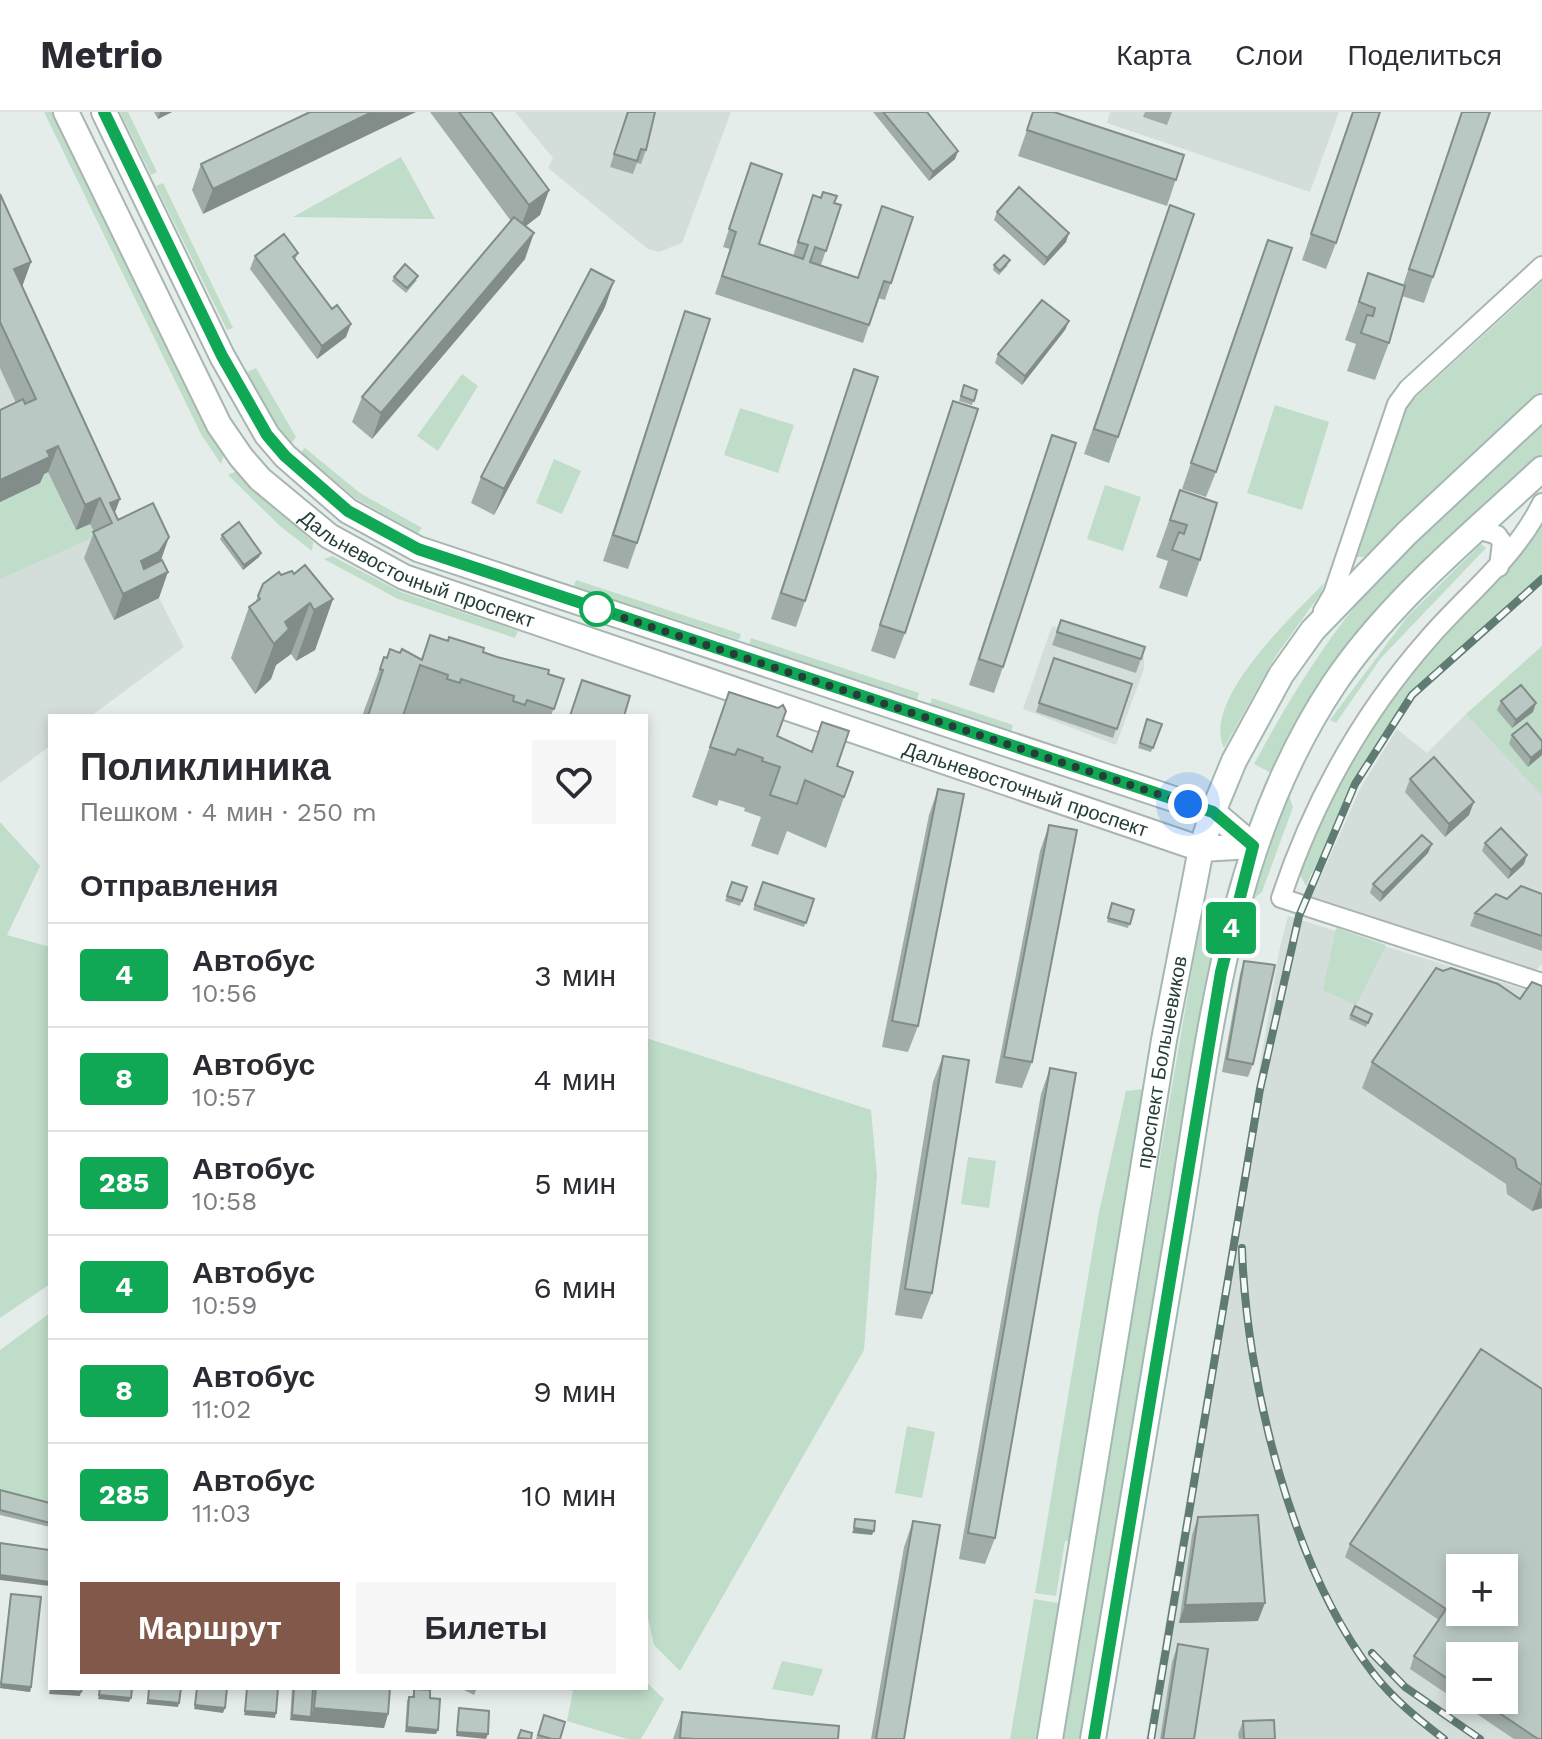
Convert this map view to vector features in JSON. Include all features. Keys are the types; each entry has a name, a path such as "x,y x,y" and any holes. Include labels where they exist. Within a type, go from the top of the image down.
{"street":[{"name":"Дальневосточный проспект","path":"66,112 219,425 260,479 329,536 404,577 1201,849 1253,846"},
{"name":"Дальневосточный проспект","path":"104,112 249,409 285,456 338,503 375,529 418,549 1213,812 1253,846"},
{"path":"1313,630 1333,594 1389,419 1397,404 1408,389 1542,266"},
{"name":"проспект Большевиков","path":"1050,1739 1164,1040 1201,849 1213,812 1234,761 1281,675 1313,630 1407,533 1542,407"},
{"name":"проспект Большевиков","path":"1093,1739 1221,972 1253,846 1309,726 1335,683 1397,606 1542,469"},
{"path":"1542,503 1521,541 1431,636 1374,707 1319,802 1281,898 1542,983"},
{"path":"1477,529 1497,535 1502,542 1499,567"}],"shaded area":[{"path":"515,112 731,112 682,243 659,252 648,249 548,168 553,158"},
{"path":"1110,112 1339,112 1310,192 1107,123"},
{"path":"0,240 111,525 153,586 184,647 94,714 48,714 48,747 0,783"},
{"path":"1052,626 1144,656 1144,669 1116,745 1023,709"},
{"path":"1466,714 1542,796 1542,964 1536,970 1312,896 1361,787 1397,729 1427,753"},
{"path":"1288,916 1542,995 1542,1739 1146,1739 1280,947"}],"green space":[{"path":"44,112 52,112 208,430 224,454 221,464 201,434"},
{"path":"120,112 128,112 157,172 151,175"},
{"path":"401,157 435,219 293,217"},
{"path":"163,183 233,328 227,330 156,186"},
{"path":"1542,282 1542,392 1364,557 1356,557 1404,408"},
{"path":"256,368 296,437 291,443 275,423 247,372"},
{"path":"462,374 478,386 438,451 417,436"},
{"path":"1275,405 1329,422 1302,510 1247,493"},
{"path":"740,408 794,425 778,473 724,455"},
{"path":"1542,419 1542,454 1446,542 1273,774 1254,764 1308,672 1367,592 1440,516"},
{"path":"305,448 360,493 422,528 418,533 355,498 301,452"},
{"path":"554,459 581,471 562,514 536,503"},
{"path":"237,471 313,542 312,551 280,526 228,475"},
{"path":"48,472 75,530 90,524 96,536 0,579 0,502 40,483 37,477"},
{"path":"1105,485 1141,497 1123,551 1087,539"},
{"path":"1542,525 1542,575 1411,692 1355,780 1306,886 1299,873 1310,846 1348,768 1378,719 1428,652 1512,564"},
{"path":"1481,544 1486,548 1381,658 1336,723 1330,720 1407,617"},
{"path":"332,556 401,592 518,631 515,638 398,599 324,559"},
{"path":"576,580 741,634 739,640 574,586"},
{"path":"1324,583 1321,593 1275,657 1224,748 1220,728 1237,683 1273,637"},
{"path":"751,638 919,693 917,700 749,644"},
{"path":"1542,646 1542,796 1466,714"},
{"path":"932,698 1013,725 1011,732 930,704"},
{"path":"1289,796 1293,807 1262,892 1249,903"},
{"path":"0,822 40,866 7,935 48,946 48,1285 0,1318"},
{"path":"1203,906 1223,911 1208,975 1083,1739 1060,1739"},
{"path":"1336,928 1386,945 1356,1005 1323,990"},
{"path":"648,1039 871,1110 877,1176 864,1350 680,1671 654,1645 648,1618"},
{"path":"1143,1089 1127,1219 1072,1541 1065,1541 1056,1596 1035,1593 1099,1212 1126,1091"},
{"path":"968,1157 996,1161 989,1208 961,1204"},
{"path":"48,1314 48,1507 0,1495 0,1350"},
{"path":"907,1426 935,1432 922,1498 895,1493"},
{"path":"1034,1599 1064,1604 1041,1739 1010,1739"},
{"path":"782,1661 823,1669 813,1696 772,1689"},
{"path":"648,1684 664,1699 641,1739 627,1739 567,1721 573,1691 571,1690 648,1690"}],"building":[{"path":"310,112 372,112 213,189 201,164"},
{"path":"459,112 491,112 549,190 529,205"},
{"path":"628,112 655,112 646,150 641,149 637,161 614,154"},
{"path":"883,112 927,112 958,151 933,172"},
{"path":"1033,112 1054,112 1184,155 1176,180 1027,130"},
{"path":"1353,112 1380,112 1336,243 1311,234"},
{"path":"1462,112 1490,112 1433,277 1409,269"},
{"path":"751,163 782,174 759,244 803,259 808,245 798,242 813,195 821,198 823,192 837,196 834,203 841,205 826,251 815,247 810,262 858,278 882,206 913,217 891,283 884,281 869,325 722,276 736,232 729,229"},
{"path":"1019,187 1069,233 1047,258 997,212"},
{"path":"0,194 31,262 14,269 120,499 110,503 118,520 153,503 169,537 159,552 141,561 144,569 162,560 168,572 123,594 93,532 112,523 100,498 85,505 58,446 47,451 50,457 0,480 0,410 23,399 25,404 36,399 0,322"},
{"path":"1170,205 1194,214 1118,437 1094,429"},
{"path":"514,217 534,233 381,413 362,397"},
{"path":"284,234 298,253 293,257 332,309 337,305 351,324 322,346 255,256"},
{"path":"1268,240 1292,248 1216,472 1191,463"},
{"path":"1004,255 1010,260 1000,271 994,265"},
{"path":"405,264 418,276 407,288 394,277"},
{"path":"591,269 614,281 504,489 481,477"},
{"path":"1368,273 1405,286 1389,343 1361,333 1367,315 1373,316 1375,308 1359,302"},
{"path":"1042,300 1069,321 1025,376 998,354"},
{"path":"685,311 710,319 637,543 613,535"},
{"path":"854,369 878,377 805,601 781,593"},
{"path":"964,385 977,390 974,401 961,396"},
{"path":"953,401 978,409 905,633 880,625"},
{"path":"1052,435 1076,443 1003,667 979,659"},
{"path":"1180,490 1217,503 1200,560 1172,550 1179,532 1184,534 1187,525 1170,520"},
{"path":"239,522 261,553 244,565 222,535"},
{"path":"305,565 333,599 314,610 310,603 285,622 289,629 274,644 249,607 260,599 258,596 263,584 279,572 281,575 292,571 294,574"},
{"path":"1061,620 1145,647 1141,659 1057,632"},
{"path":"430,635 448,641 449,637 484,648 483,652 497,657 549,670 548,674 564,679 554,709 527,700 525,705 513,701 514,696 461,679 460,683 447,679 448,675 420,665 404,714 369,714 383,670 380,669 390,649 400,653 402,649 422,660"},
{"path":"1054,658 1132,684 1117,729 1039,703"},
{"path":"582,680 630,696 625,714 571,714"},
{"path":"1521,685 1536,703 1516,720 1501,701"},
{"path":"729,692 778,708 783,705 786,711 777,736 812,752 822,722 849,731 837,766 853,772 844,797 805,780 797,804 770,795 780,767 738,749 735,755 710,747"},
{"path":"1147,719 1162,724 1153,748 1140,743"},
{"path":"1527,723 1542,741 1542,749 1531,758 1512,735"},
{"path":"1434,757 1474,802 1449,824 1410,779"},
{"path":"938,789 964,794 918,1026 892,1021"},
{"path":"1049,825 1077,830 1032,1062 1004,1057"},
{"path":"1501,828 1527,855 1511,870 1485,843"},
{"path":"1422,835 1432,844 1383,893 1373,884"},
{"path":"732,882 747,887 742,901 727,896"},
{"path":"763,882 814,899 806,923 755,905"},
{"path":"1521,886 1542,894 1542,936 1475,913 1496,894 1507,899"},
{"path":"1112,903 1134,910 1130,924 1108,918"},
{"path":"1244,961 1275,965 1253,1064 1227,1059"},
{"path":"1436,968 1443,971 1451,968 1498,984 1520,999 1532,982 1542,986 1542,1185 1517,1168 1515,1159 1372,1062"},
{"path":"1355,1006 1372,1014 1368,1023 1351,1015"},
{"path":"943,1056 969,1060 932,1293 905,1289"},
{"path":"1050,1068 1076,1073 995,1538 968,1533"},
{"path":"1481,1349 1542,1389 1542,1739 1501,1714 1518,1714 1518,1642 1446,1642 1446,1678 1414,1656 1446,1609 1350,1544"},
{"path":"0,1490 48,1502 48,1522 0,1510"},
{"path":"1258,1515 1265,1603 1185,1605 1198,1517"},
{"path":"855,1519 875,1521 874,1531 854,1528"},
{"path":"913,1521 940,1525 904,1739 876,1739"},
{"path":"0,1543 48,1550 48,1582 0,1575"},
{"path":"11,1594 41,1597 31,1687 1,1684"},
{"path":"1178,1644 1208,1649 1194,1739 1163,1739"},
{"path":"100,1690 132,1690 131,1698 99,1695"},
{"path":"149,1690 181,1690 179,1703 148,1700"},
{"path":"197,1690 227,1690 225,1708 195,1705"},
{"path":"247,1690 278,1690 276,1713 245,1711"},
{"path":"294,1690 313,1690 311,1717 292,1715"},
{"path":"316,1690 390,1690 388,1714 314,1708"},
{"path":"414,1690 430,1690 430,1698 440,1699 438,1730 407,1727 409,1697 414,1697"},
{"path":"459,1708 489,1711 488,1734 457,1732"},
{"path":"682,1712 839,1726 838,1739 680,1738"},
{"path":"544,1715 565,1722 560,1739 538,1735"},
{"path":"1274,1720 1275,1739 1244,1739 1243,1721"},
{"path":"521,1730 532,1733 531,1739 518,1738"}],"railway":[{"path":"1151,1739 1260,1089 1299,916 1355,784 1412,695 1542,579"},
{"path":"1242,1248 1245,1300 1264,1412 1278,1470 1318,1580 1344,1630 1373,1673 1397,1700 1444,1739"},
{"path":"1372,1653 1405,1687 1480,1739"}],"bus line":[{"name":"4","path":"104,112 249,409 285,456 333,499 375,529 418,549 1213,812 1253,846 1221,972 1094,1739"}],"route":[{"path":"597,609 1188,804"}]}
